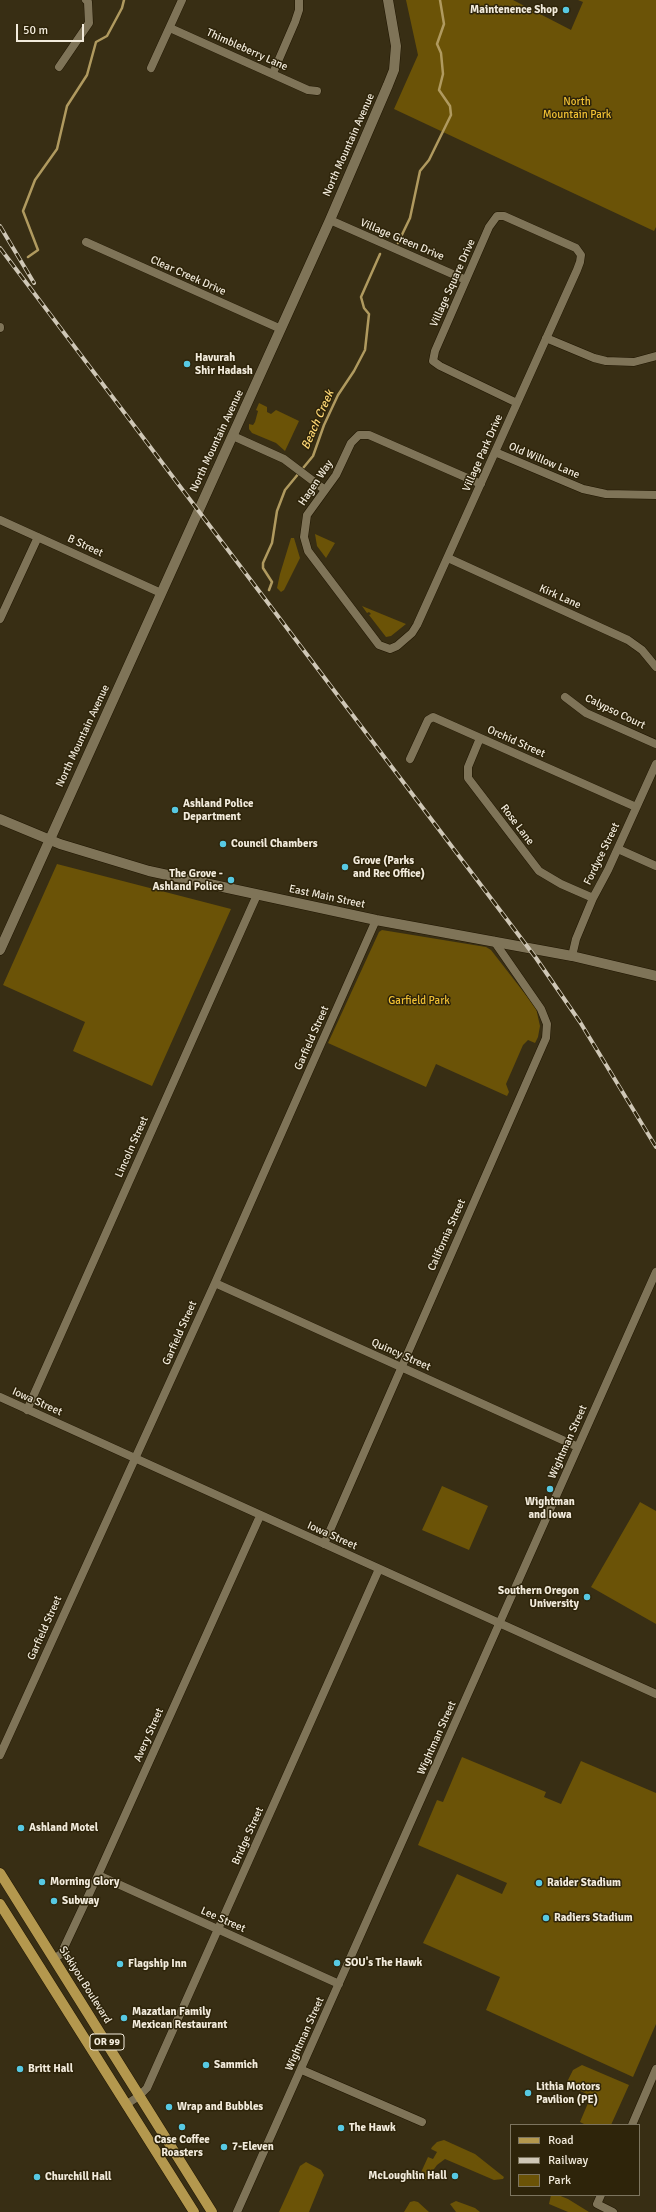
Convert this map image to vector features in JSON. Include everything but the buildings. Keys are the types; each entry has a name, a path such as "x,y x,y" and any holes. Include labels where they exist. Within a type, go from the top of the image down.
{"main road":[{"name":"Siskiyou Boulevard","path":"0,1874 212,2212"},
{"name":"OR 99","path":"0,1904 194,2212"}],"street":[{"path":"59,66 89,23 88,2 86,0"},
{"path":"150,68 182,0"},
{"path":"272,73 295,22 299,10 299,0"},
{"name":"North Mountain Avenue","path":"0,950 330,220 394,70 396,46 388,0"},
{"name":"Thimbleberry Lane","path":"170,28 317,91"},
{"name":"Village Square Drive","path":"517,403 440,366 433,360 435,351 491,222 497,216 504,216 576,248 581,255"},
{"name":"Village Green Drive","path":"330,220 466,280"},
{"name":"Clear Creek Drive","path":"86,242 281,329"},
{"name":"Village Park Drive","path":"390,649 397,646 415,630 546,338 576,270 581,255"},
{"path":"546,338 594,358 606,361 634,362 656,356"},
{"name":"Hagen Way","path":"390,649 379,645 308,551 304,537 305,523 311,509 339,470 351,443 358,435 364,434 481,484"},
{"path":"233,436 289,462 325,490"},
{"name":"Old Willow Lane","path":"495,452 583,489 606,494 656,495"},
{"name":"B Street","path":"0,520 161,593"},
{"path":"0,619 38,537"},
{"name":"Kirk Lane","path":"448,558 628,640 642,650 656,667"},
{"name":"Calypso Court","path":"565,697 586,713 656,744"},
{"name":"Orchid Street","path":"410,759 428,720 431,717 636,807"},
{"name":"Rose Lane","path":"480,738 468,767 468,778 539,871 560,884 593,898"},
{"name":"Fordyce Street","path":"572,956 576,939 593,898 618,849 656,764"},
{"name":"East Main Street","path":"0,819 49,840 104,859 149,871 376,920 572,956 656,976"},
{"path":"618,849 656,866"},
{"name":"Lincoln Street","path":"27,1410 257,894"},
{"name":"Garfield Street","path":"0,1755 215,1283 376,920"},
{"name":"California Street","path":"324,1544 546,1038 547,1024 541,1009 494,941"},
{"name":"Wightman Street","path":"237,2212 302,2070 656,1272"},
{"name":"Quincy Street","path":"215,1283 578,1447"},
{"name":"Iowa Street","path":"0,1398 656,1694"},
{"name":"Avery Street","path":"54,1959 61,1954 98,1876 260,1516"},
{"name":"Bridge Street","path":"127,2104 139,2096 147,2088 219,1930 379,1569"},
{"name":"Lee Street","path":"98,1876 339,1984"},
{"path":"632,2124 656,2069"},
{"path":"302,2070 422,2122"},
{"path":"601,2196 597,2204 613,2212"}],"green space":[{"name":"North Mountain Park","path":"406,0 513,0 571,30 583,2 578,0 656,0 656,227 654,231 394,109 418,55"},
{"path":"259,403 267,407 267,412 271,414 276,410 299,421 285,451 276,443 252,433 249,429 249,424 253,425 255,422 258,411 256,410"},
{"path":"315,534 335,543 326,558 317,546"},
{"path":"291,538 294,538 300,558 284,590 281,592 277,588"},
{"path":"362,606 406,624 391,636 386,637 369,615 371,614 369,612 367,613"},
{"path":"57,864 231,909 152,1086 73,1051 85,1022 3,985"},
{"name":"Garfield Park","path":"382,930 486,947 491,950 536,1008 540,1026 538,1037 535,1043 528,1040 523,1045 506,1084 509,1092 507,1096 436,1064 426,1087 328,1043 379,932"},
{"path":"442,1486 488,1506 469,1550 422,1530"},
{"path":"640,1502 656,1511 656,1624 591,1587"},
{"name":"Radiers Stadium","path":"462,1757 546,1792 544,1797 561,1804 581,1761 656,1793 656,2024 633,2077 486,2010 500,1977 423,1943 457,1874 502,1894 507,1883 418,1845 437,1800 443,1802"},
{"path":"582,2065 629,2085 611,2124 584,2124 580,2122 591,2096 566,2084 573,2070"},
{"path":"444,2140 475,2154 504,2177 503,2179 494,2180 445,2159 437,2165 426,2180 418,2179 428,2157 433,2159 437,2152 431,2149 432,2147 437,2142"},
{"path":"306,2162 321,2170 324,2175 309,2212 279,2212 300,2166"},
{"path":"551,2196 560,2196 589,2212 568,2212 549,2204"},
{"path":"456,2201 475,2208 480,2212 456,2212 450,2204"},
{"path":"410,2202 418,2202 429,2212 404,2212"}],"waterway":[{"path":"28,257 38,250 23,211 35,180 57,149 67,106 87,75 96,42 107,36 122,8 124,0"},
{"name":"Beach Creek","path":"398,243 410,218 420,171 429,160 451,115 450,106 439,90 443,74 441,53 437,44 444,24 440,0"},
{"name":"Beach Creek","path":"269,590 272,582 263,568 263,563 272,543 277,511 285,490 313,456 324,425 338,395 354,371 365,350 369,314 364,308 361,297 380,254"}],"railway":[{"path":"0,226 34,283"},
{"path":"0,248 536,958 580,1022 656,1147"}],"place":[{"name":"Maintenence Shop","path":"566,10"},
{"name":"Havurah Shir Hadash","path":"187,364"},
{"name":"Ashland Police Department","path":"175,810"},
{"name":"Council Chambers","path":"223,844"},
{"name":"Grove (Parks and Rec Office)","path":"345,867"},
{"name":"The Grove - Ashland Police","path":"231,880"},
{"name":"Wightman and Iowa","path":"550,1489"},
{"name":"Southern Oregon University","path":"587,1597"},
{"name":"Ashland Motel","path":"21,1828"},
{"name":"Morning Glory","path":"42,1882"},
{"name":"Raider Stadium","path":"539,1883"},
{"name":"Subway","path":"54,1901"},
{"name":"Radiers Stadium","path":"546,1918"},
{"name":"SOU's The Hawk","path":"337,1963"},
{"name":"Flagship Inn","path":"120,1964"},
{"name":"Mazatlan Family Mexican Restaurant","path":"124,2018"},
{"name":"Sammich","path":"206,2065"},
{"name":"Britt Hall","path":"20,2069"},
{"name":"Lithia Motors Pavilion (PE)","path":"528,2093"},
{"name":"Wrap and Bubbles","path":"169,2107"},
{"name":"Case Coffee Roasters","path":"182,2127"},
{"name":"The Hawk","path":"341,2128"},
{"name":"7-Eleven","path":"224,2147"},
{"name":"McLoughlin Hall","path":"455,2176"},
{"name":"Churchill Hall","path":"37,2177"}]}
